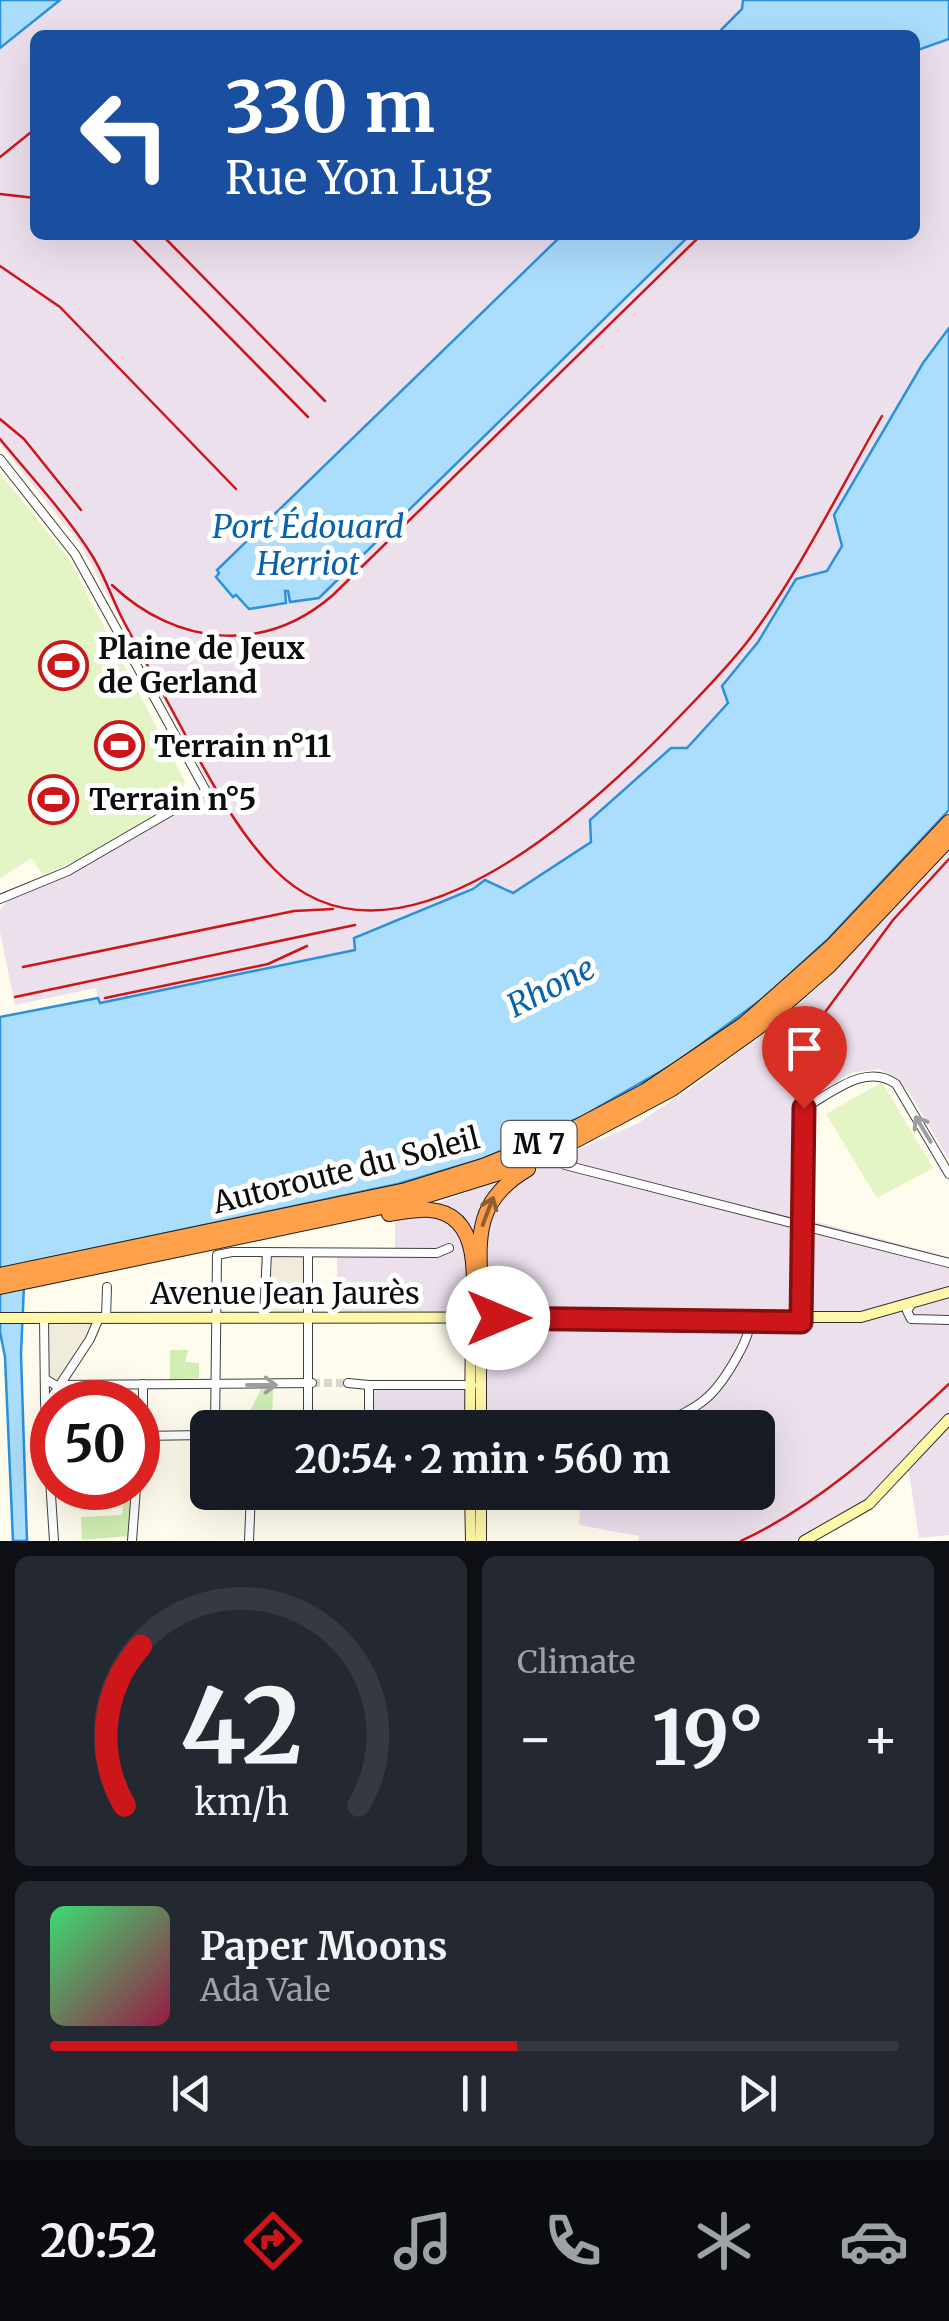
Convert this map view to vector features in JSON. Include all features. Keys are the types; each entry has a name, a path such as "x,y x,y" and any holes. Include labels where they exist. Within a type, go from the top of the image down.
{"highway":[{"name":"Autoroute du Soleil","path":"0,1287 29,1275 406,1190 474,1170 565,1133 645,1091 744,1024 832,946 949,822"},
{"name":"Autoroute du Soleil","path":"0,1275 29,1275 304,1224 457,1188 594,1132 672,1089 778,1012 845,950 949,839"},
{"path":"476,1318 482,1227 488,1203 509,1181 594,1132"},
{"path":"304,1224 426,1209 452,1217 466,1232 471,1247 476,1318"}],"main road":[{"name":"Avenue Jean Jaurès","path":"0,1318 801,1320 866,1317 949,1295"},
{"path":"476,1318 479,1410"},
{"path":"473,1410 476,1385"},
{"path":"804,1541 820,1538 869,1504 949,1419"},
{"path":"470,1510 471,1541"},
{"path":"481,1510 481,1541"}],"street":[{"path":"0,460 76,554 206,792 68,871 0,900"},
{"path":"801,1320 804,1108 863,1076 876,1074 896,1084 949,1174"},
{"path":"565,1165 949,1263"},
{"path":"215,1410 216,1258 220,1254 437,1253 449,1248"},
{"path":"264,1318 267,1252"},
{"path":"308,1253 309,1410"},
{"path":"63,1380 102,1318 107,1287"},
{"path":"914,1307 916,1320 949,1320"},
{"path":"44,1317 46,1379"},
{"path":"690,1410 720,1386 747,1338 751,1320"},
{"path":"348,1382 476,1385"},
{"path":"160,1384 310,1384"},
{"path":"369,1385 369,1410"},
{"path":"160,1436 190,1436"},
{"path":"53,1510 54,1541"},
{"path":"132,1541 134,1510"},
{"path":"249,1541 250,1510"}],"shaded area":[{"name":"Port Édouard Herriot","path":"60,0 743,0 742,9 721,30 30,30 30,240 557,240 217,569 220,573 216,577 233,597 288,590 319,598 685,240 920,240 920,49 949,39 949,328 879,435 842,546 827,571 796,579 758,642 722,685 728,703 687,748 590,820 591,842 513,894 485,880 356,950 99,1003 96,988 15,1005 0,932 0,910 6,902 70,875 212,790 80,544 0,444 0,48"},
{"path":"949,852 949,1159 909,1092 897,1079 879,1069 851,1073 807,1099 811,1113 810,1220 949,1257 949,1535 919,1538 907,1460 871,1497 795,1541 638,1541 639,1536 579,1525 580,1510 775,1510 775,1410 372,1410 372,1389 476,1390 477,1319 337,1318 337,1253 395,1253 395,1219 571,1153 638,1123 697,1084 820,986"},
{"path":"260,1254 304,1257 302,1314 260,1315"},
{"path":"48,1320 94,1322 59,1380 49,1379"}],"green space":[{"name":"Plaine de Jeux de Gerland","path":"0,473 69,559 185,782 163,810 100,848 43,875 32,858 0,878"},
{"path":"882,1082 933,1168 877,1198 826,1114"},
{"path":"170,1350 188,1350 185,1362 199,1363 199,1378 170,1380"},
{"path":"261,1389 273,1389 272,1410 250,1410"},
{"path":"122,1510 131,1510 129,1536 82,1540 81,1517 122,1515"}],"water":[{"path":"0,0 60,0 0,48"},
{"path":"743,0 949,0 949,39 920,49 920,30 721,30 742,9"},
{"name":"Port Édouard Herriot","path":"557,240 685,240 319,598 290,602 285,591 286,603 249,609 216,577 217,570"},
{"name":"Rhone","path":"949,328 949,810 827,940 766,996 677,1062 581,1117 482,1159 398,1184 25,1263 21,1354 27,1541 13,1541 5,1357 0,1332 0,1017 98,998 100,1003 355,950 354,938 473,889 485,880 513,893 591,842 590,820 671,748 687,748 728,703 722,686 758,642 796,579 827,571 842,546 834,515 923,363"}],"tunnel":[{"path":"312,1383 348,1383"}],"railway":[{"path":"0,157 30,133"},
{"path":"0,194 30,197"},
{"path":"134,240 308,417"},
{"path":"167,240 325,401"},
{"path":"112,585 164,621 192,631 250,634 306,614 333,595 696,240"},
{"path":"0,266 60,307 236,489"},
{"path":"0,439 83,541 206,773 261,854 274,869 323,902 377,910 434,899 491,872 547,836 644,752 751,637 803,556 882,416"},
{"path":"0,419 24,439 81,510"},
{"path":"809,1034 893,920 949,859"},
{"path":"23,967 294,911 333,909"},
{"path":"15,997 355,925"},
{"path":"105,998 268,964 307,946"},
{"path":"741,1541 825,1490 949,1384"}],"place":[{"name":"Plaine de Jeux de Gerland","path":"63,665"},
{"name":"Terrain n°11","path":"119,746"},
{"name":"Terrain n°5","path":"54,799"}],"route":[{"path":"498,1318 801,1322 804,1108"}]}
